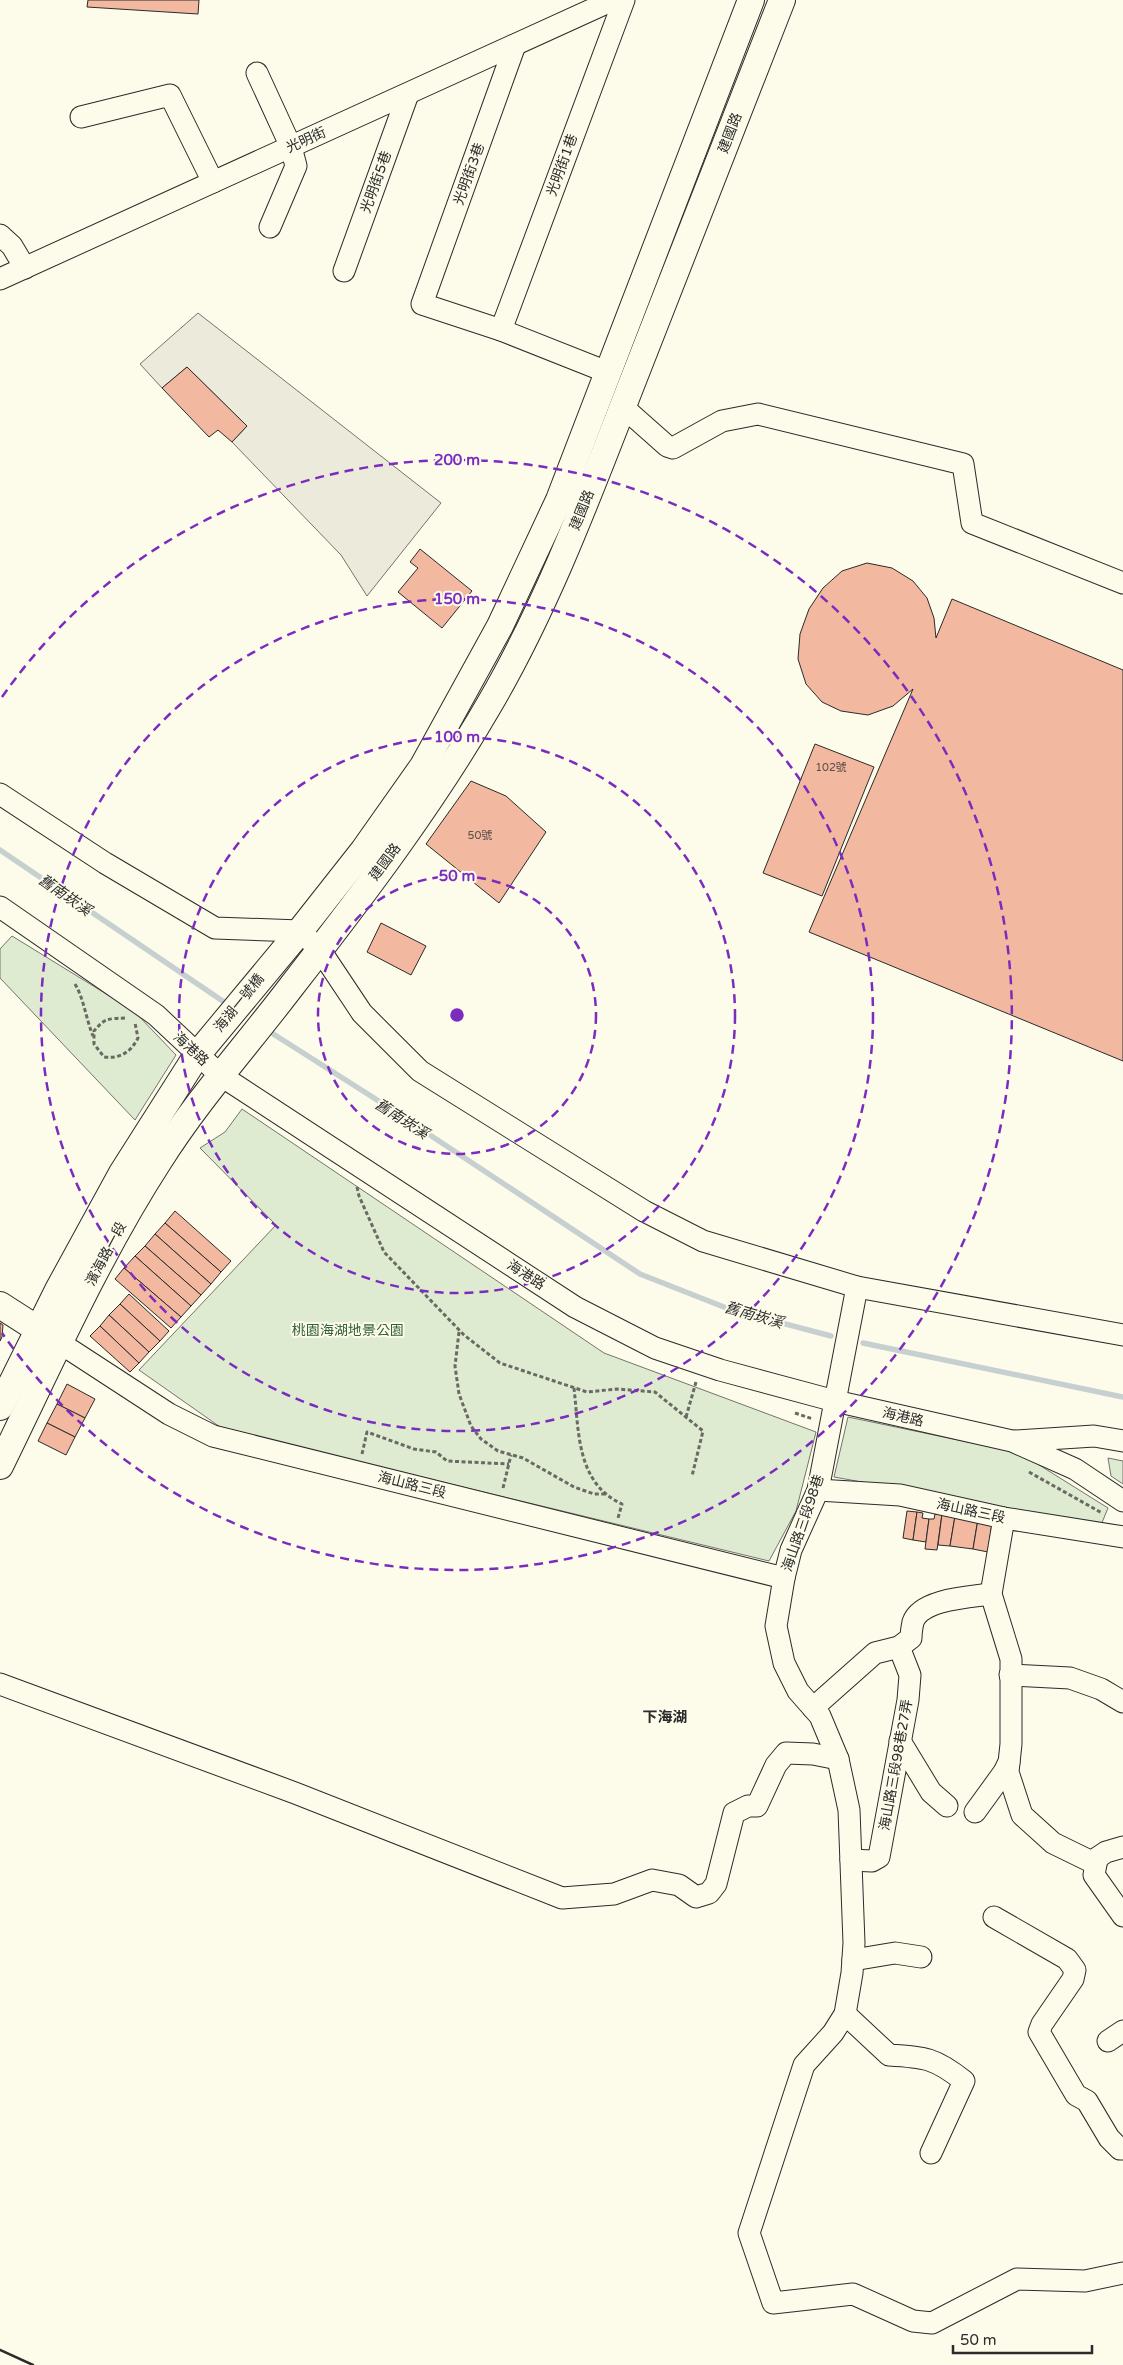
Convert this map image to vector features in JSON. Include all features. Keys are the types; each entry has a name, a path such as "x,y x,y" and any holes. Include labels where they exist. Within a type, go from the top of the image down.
{"main road":[{"name":"建國路","path":"273,962 363,851 423,766 500,626 559,500 751,0"},
{"name":"建國路","path":"228,1066 320,950 417,820 446,778 524,641 556,572 623,407 782,0"},
{"name":"海湖一號橋","path":"204,1047 273,962"},
{"name":"濱海路一段","path":"0,1466 50,1336 58,1290 122,1173 204,1047"},
{"name":"濱海路一段","path":"0,1407 108,1248 159,1160 228,1066"},
{"path":"0,1305 50,1336"}],"street":[{"name":"光明街","path":"0,279 613,0"},
{"name":"光明街1巷","path":"501,330 624,0"},
{"name":"光明街3巷","path":"501,330 422,304 515,45"},
{"path":"256,72 291,146 296,166 270,227"},
{"path":"81,117 170,94 213,182"},
{"name":"光明街5巷","path":"344,271 408,94"},
{"path":"0,235 12,246 26,268"},
{"path":"501,330 607,372"},
{"path":"623,407 667,446 674,448 722,421 758,414 963,464 972,523 1123,583"},
{"path":"0,794 105,863 215,928 300,931 320,950 362,1013 420,1072 644,1211 703,1241 857,1287 1123,1335"},
{"name":"海港路","path":"0,907 204,1047 228,1066 575,1307 655,1348 720,1370 835,1401 1012,1441 1075,1470 1123,1501"},
{"name":"海山路三段98巷","path":"845,2014 853,1960 849,1810 838,1759 820,1716 798,1691 784,1663 776,1626 791,1550 818,1490 857,1287"},
{"name":"海山路三段","path":"50,1336 169,1414 214,1436 784,1578"},
{"path":"1012,1441 1094,1436 1123,1441"},
{"name":"海山路三段","path":"818,1490 900,1495 1004,1518 1123,1538"},
{"path":"1004,1518 991,1594 1010,1659 1008,1772 1022,1815 1053,1843 1096,1864"},
{"path":"813,1708 875,1653 899,1647 911,1638 914,1620 926,1609 942,1602 991,1594"},
{"name":"海山路三段98巷27弄","path":"851,1860 872,1861 879,1857 910,1675 899,1647"},
{"path":"1010,1675 1070,1678 1101,1689 1123,1702"},
{"path":"0,1684 295,1793 562,1898 614,1894 652,1880 679,1885 696,1897 709,1893 716,1884 734,1813 748,1806 757,1806 776,1765 786,1753 812,1754 838,1759"},
{"path":"900,1741 931,1792 947,1806"},
{"path":"974,1812 1004,1772 1009,1762"},
{"path":"1123,1847 1106,1852 1097,1858 1094,1875 1123,1916"},
{"path":"994,1917 1067,1959 1075,1970 1073,1979 1042,2024 1039,2032 1076,2095 1087,2101 1109,2138 1122,2152"},
{"path":"853,1960 895,1953 921,1957"},
{"path":"931,2153 964,2081 943,2065 921,2057 889,2055 845,2014 833,2033 804,2065 750,2233 773,2303 852,2294 913,2321 932,2323 1017,2279 1085,2281 1123,2273"}],"path":[{"path":"71,979 81,994 85,1016 98,1052 104,1057 112,1058 127,1053 138,1038 135,1023 124,1018 109,1018 103,1021 94,1031 93,1037"},
{"path":"357,1184 359,1196 384,1252 459,1331 500,1363 574,1388 587,1392 617,1389 655,1392 703,1431 692,1476"},
{"path":"459,1331 455,1366 459,1394 471,1426 481,1440 498,1451 522,1458 587,1492 607,1494"},
{"path":"686,1417 697,1377"},
{"path":"574,1388 580,1452 592,1478 613,1500 622,1504 612,1535"},
{"path":"358,1472 367,1432 414,1450 436,1452 447,1461 509,1464"},
{"path":"498,1507 511,1455"}],"green space":[{"path":"12,936 134,1011 176,1055 135,1120 0,978 0,949"},
{"name":"桃園海湖地景公園","path":"242,1109 604,1353 816,1432 796,1511 769,1561 223,1429 139,1370 276,1225 200,1148 225,1132"},
{"path":"848,1417 1020,1453 1108,1508 1101,1525 834,1477"},
{"path":"1108,1458 1123,1461 1123,1484 1111,1476"}],"shaded area":[{"path":"198,313 441,503 367,596 341,555 232,442 247,426 187,367 162,388 140,364"}],"building":[{"path":"88,0 199,0 198,14 87,7"},
{"path":"187,367 247,426 232,442 218,430 209,437 162,388"},
{"path":"420,549 472,591 442,628 398,592 418,568 410,562"},
{"path":"867,563 892,568 913,581 927,598 934,618 936,638 952,599 1123,670 1123,1061 809,932 913,689 893,706 868,715 841,711 822,702 806,684 798,659 800,634 809,609 823,588 842,571"},
{"path":"815,744 874,767 822,896 763,873"},
{"path":"471,781 506,796 546,832 499,903 426,844"},
{"path":"381,923 426,946 411,975 367,952"},
{"path":"175,1211 231,1261 221,1272 165,1223"},
{"path":"165,1223 221,1272 211,1284 155,1234"},
{"path":"155,1234 211,1284 201,1295 145,1246"},
{"path":"145,1246 201,1295 191,1306 135,1256"},
{"path":"135,1256 191,1306 181,1317 124,1268"},
{"path":"124,1268 181,1317 171,1328 115,1279"},
{"path":"129,1294 169,1331 160,1341 120,1304"},
{"path":"120,1304 160,1341 149,1352 109,1315"},
{"path":"109,1315 149,1352 139,1363 100,1326"},
{"path":"0,1323 3,1325 0,1341"},
{"path":"100,1326 139,1363 130,1372 90,1336"},
{"path":"67,1384 95,1399 85,1418 57,1404"},
{"path":"57,1404 85,1418 75,1437 47,1423"},
{"path":"47,1423 75,1437 66,1455 38,1441"},
{"path":"907,1511 917,1512 913,1540 903,1538"},
{"path":"917,1512 923,1513 922,1518 929,1519 926,1542 913,1540"},
{"path":"935,1514 942,1514 937,1550 925,1549 929,1519 934,1519"},
{"path":"942,1514 955,1516 950,1546 938,1545"},
{"path":"955,1516 978,1519 973,1549 950,1546"},
{"path":"978,1519 992,1523 988,1552 973,1549"}],"waterway":[{"name":"舊南崁溪","path":"0,850 230,1006"},
{"name":"舊南崁溪","path":"267,1030 374,1098 640,1274 729,1309 831,1336"},
{"name":"舊南崁溪","path":"863,1343 1123,1397"}],"wall":[{"path":"0,2350 33,2365"}],"district":[{"name":"下海湖","path":"665,1717"}]}
